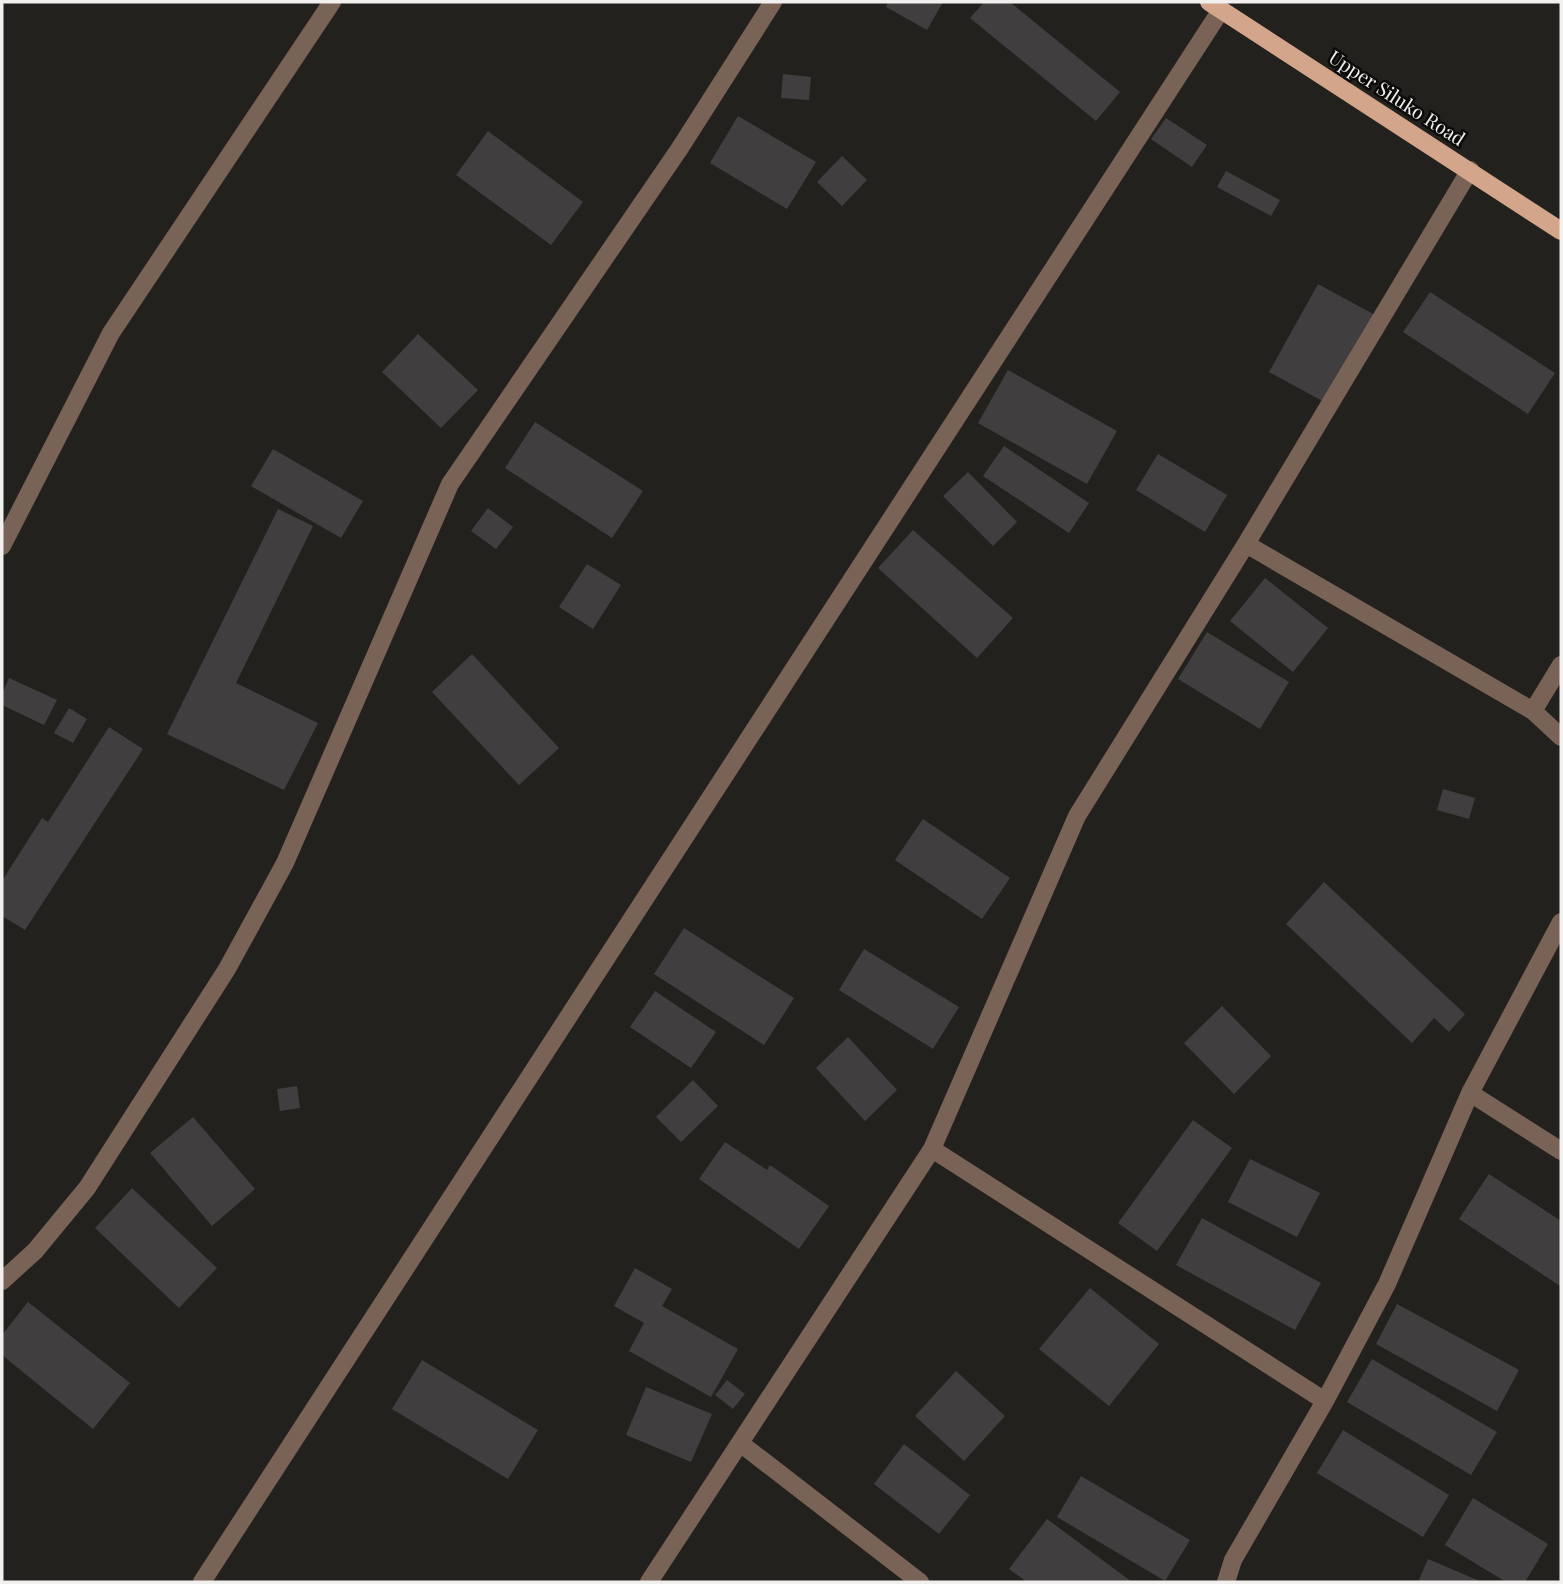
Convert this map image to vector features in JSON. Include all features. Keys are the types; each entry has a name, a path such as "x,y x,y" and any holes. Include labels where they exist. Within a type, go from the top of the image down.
{"main road":[{"name":"Upper Siluko Road","path":"1215,6 1561,231"}],"street":[{"path":"2,546 111,332 332,2"},
{"path":"2,1281 35,1251 87,1188 227,969 285,863 450,484 680,148 772,2"},
{"path":"202,1582 1215,6"},
{"path":"649,1582 932,1149 1077,816 1246,544 1470,170"},
{"path":"1246,544 1532,711 1561,737"},
{"path":"1532,711 1561,665"},
{"path":"1226,1582 1233,1560 1325,1401 1387,1284 1470,1093 1561,922"},
{"path":"1470,1093 1561,1151"},
{"path":"932,1149 1325,1401"},
{"path":"740,1443 920,1582"}],"building":[{"path":"888,2 943,2 927,30 886,7"},
{"path":"984,2 1010,2 1120,92 1096,121 970,18"},
{"path":"783,74 811,77 809,100 781,98"},
{"path":"738,116 816,162 787,209 710,163"},
{"path":"1166,118 1207,145 1192,167 1151,139"},
{"path":"488,131 583,202 551,245 456,175"},
{"path":"842,156 867,180 842,206 817,182"},
{"path":"1226,171 1280,200 1271,216 1217,187"},
{"path":"1318,284 1375,315 1326,403 1269,372"},
{"path":"1430,292 1555,373 1528,414 1403,332"},
{"path":"418,334 478,390 441,428 382,372"},
{"path":"1008,370 1117,431 1087,484 978,423"},
{"path":"535,422 643,491 612,538 505,468"},
{"path":"1004,446 1089,503 1069,533 983,476"},
{"path":"273,449 363,501 341,538 251,486"},
{"path":"1158,454 1227,495 1205,532 1136,490"},
{"path":"968,472 1017,522 993,546 943,496"},
{"path":"488,508 513,527 496,549 471,531"},
{"path":"278,509 313,526 236,683 318,723 284,790 167,734"},
{"path":"913,530 1013,618 977,658 878,568"},
{"path":"587,564 621,585 593,629 559,607"},
{"path":"1265,578 1328,628 1293,672 1230,621"},
{"path":"1207,632 1289,682 1260,729 1178,679"},
{"path":"472,654 559,748 519,785 432,692"},
{"path":"9,678 57,700 44,725 2,705 2,694"},
{"path":"69,708 87,719 73,743 54,733"},
{"path":"109,727 143,749 25,930 2,916 2,881 42,818 48,822"},
{"path":"1443,789 1475,798 1469,819 1437,810"},
{"path":"923,819 1010,878 982,919 895,860"},
{"path":"1324,882 1465,1014 1449,1032 1434,1018 1412,1043 1286,924"},
{"path":"684,928 794,998 764,1045 654,974"},
{"path":"864,949 959,1007 933,1049 839,990"},
{"path":"655,991 716,1032 691,1068 630,1027"},
{"path":"1222,1006 1271,1056 1234,1094 1184,1043"},
{"path":"848,1037 897,1090 865,1121 816,1068"},
{"path":"693,1080 718,1106 681,1142 656,1117"},
{"path":"297,1086 300,1108 280,1111 277,1089"},
{"path":"193,1117 255,1189 212,1226 150,1153"},
{"path":"1193,1120 1232,1148 1157,1251 1118,1223"},
{"path":"725,1142 767,1170 770,1165 829,1206 799,1249 699,1179"},
{"path":"1250,1159 1320,1193 1297,1237 1228,1202"},
{"path":"1489,1174 1561,1221 1560,1286 1459,1219"},
{"path":"132,1188 217,1268 179,1308 95,1228"},
{"path":"1202,1218 1321,1283 1295,1330 1176,1265"},
{"path":"635,1268 672,1289 662,1306 738,1349 711,1397 629,1351 644,1323 614,1306"},
{"path":"1090,1288 1159,1344 1109,1406 1039,1349"},
{"path":"28,1302 130,1383 93,1429 2,1355 2,1335"},
{"path":"1397,1304 1519,1370 1497,1411 1376,1344"},
{"path":"1372,1359 1497,1432 1471,1475 1347,1402"},
{"path":"422,1360 538,1430 508,1479 392,1409"},
{"path":"956,1371 1005,1416 964,1461 915,1416"},
{"path":"727,1380 745,1394 733,1409 715,1395"},
{"path":"646,1387 712,1414 691,1462 626,1435"},
{"path":"1343,1430 1449,1495 1423,1537 1317,1473"},
{"path":"904,1444 970,1495 939,1534 874,1484"},
{"path":"1081,1476 1190,1540 1165,1581 1057,1517"},
{"path":"1473,1498 1548,1544 1525,1582 1506,1582 1445,1545"},
{"path":"1047,1519 1132,1582 1027,1582 1009,1569"},
{"path":"1428,1559 1482,1582 1418,1582"}]}
